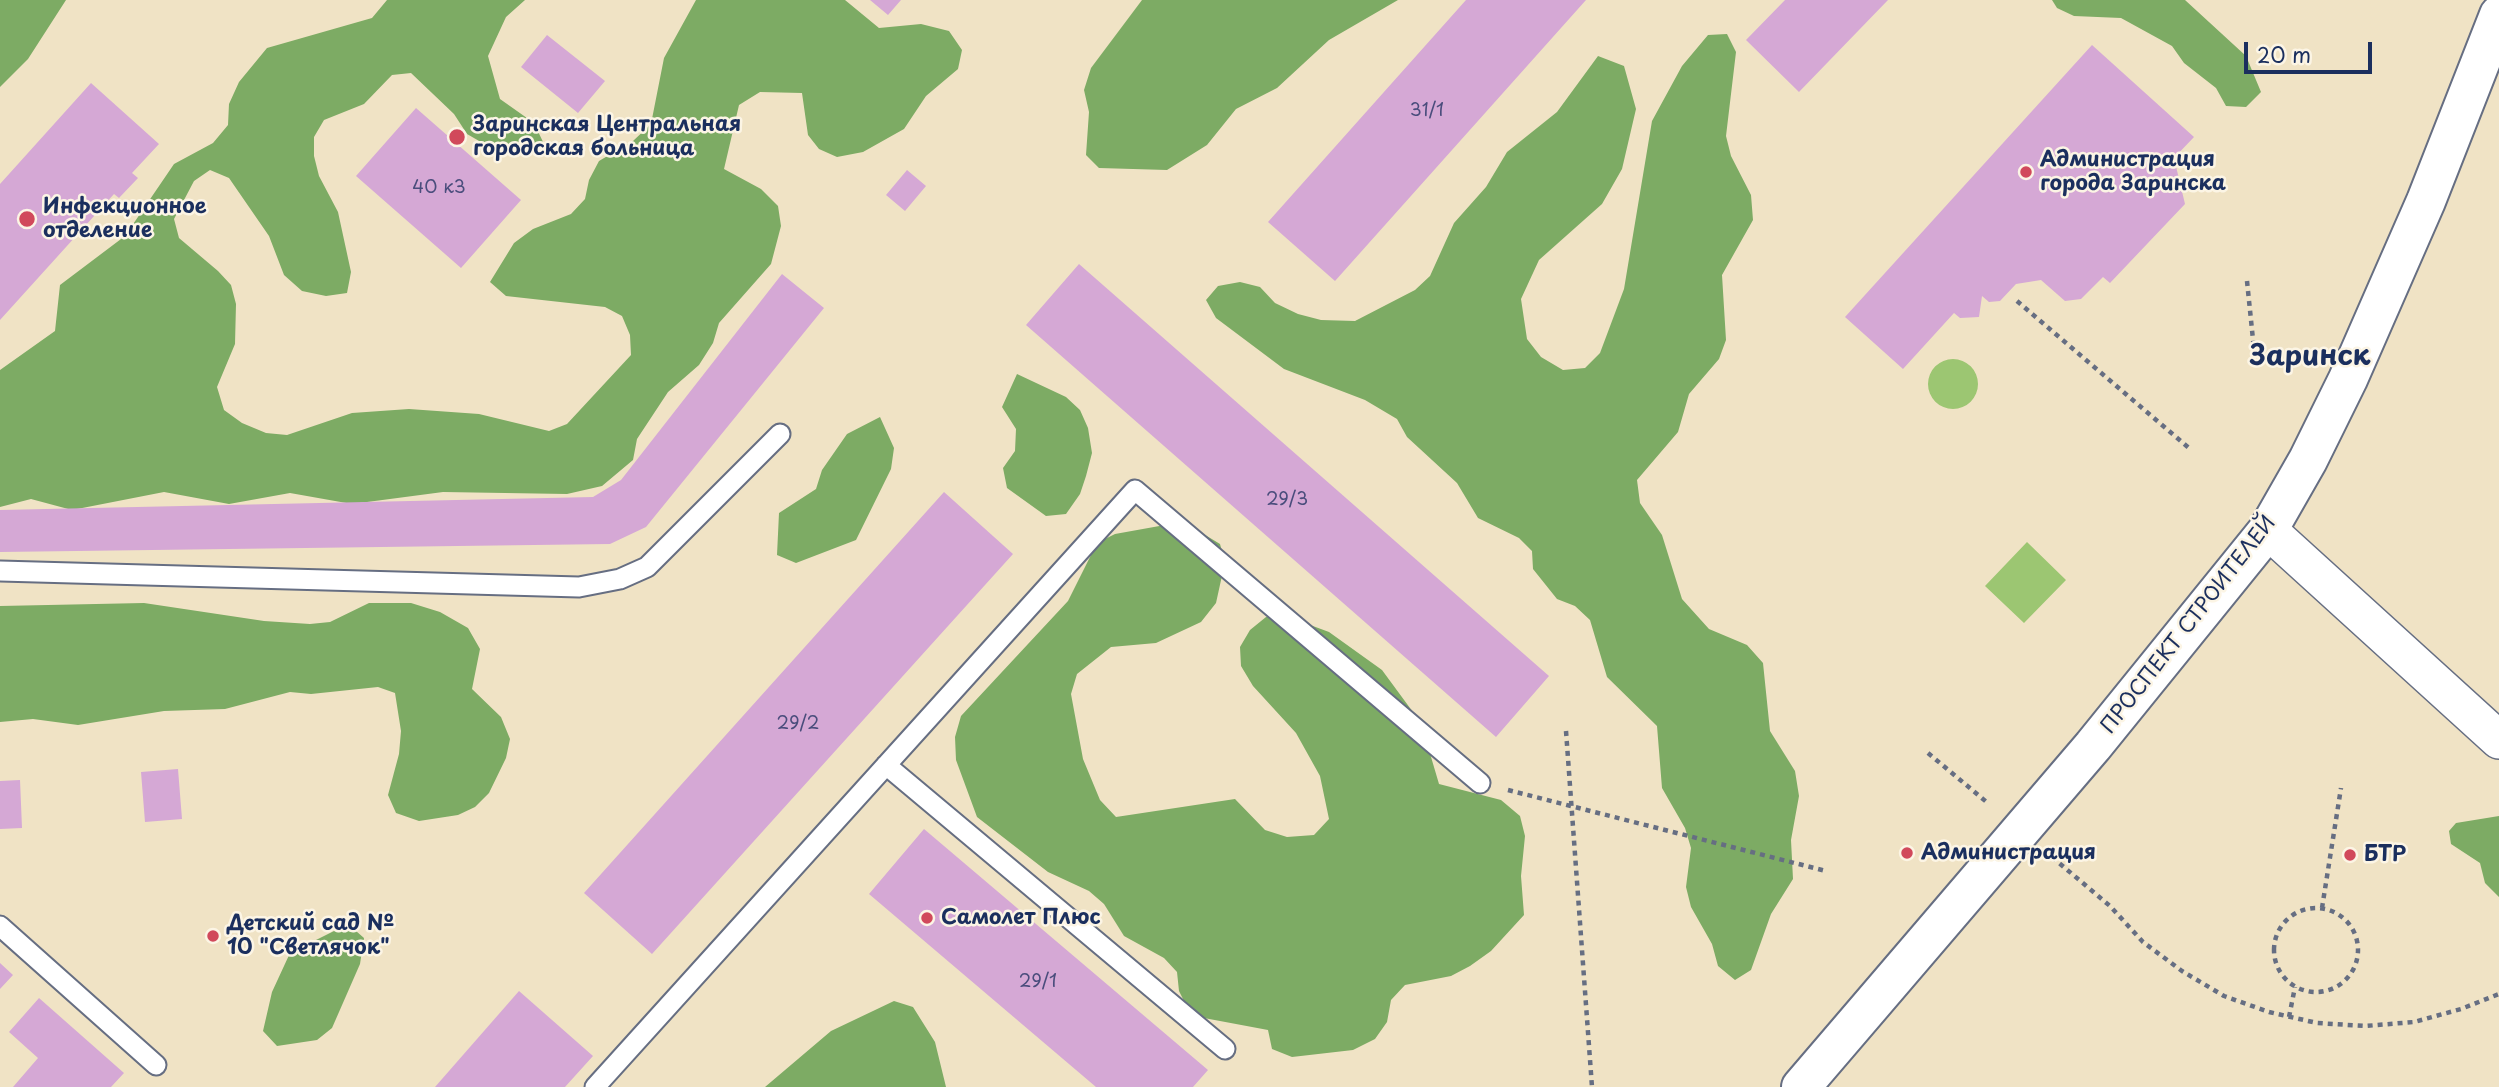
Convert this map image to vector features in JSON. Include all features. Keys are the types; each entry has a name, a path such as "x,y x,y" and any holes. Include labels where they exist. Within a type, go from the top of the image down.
{"street":[{"name":"ПРОСПЕКТ СТРОИТЕЛЕЙ","path":"1801,1087 2021,831 2268,530 2308,460 2348,379 2426,201 2499,15"},
{"path":"2268,530 2499,740"}],"lane":[{"path":"0,571 579,587 620,579 647,567 780,434"},
{"path":"595,1087 1135,490 1480,783"},
{"path":"886,765 1225,1049"},
{"path":"0,926 156,1065"}],"path":[{"path":"2247,281 2256,369"},
{"path":"2017,301 2189,448"},
{"path":"1566,731 1592,1087"},
{"path":"1928,753 2110,906 2143,942 2182,971 2224,996 2289,1017 2365,1026 2414,1021 2461,1009 2499,994"},
{"path":"1480,783 1826,872"},
{"path":"2322,908 2341,788"},
{"path":"2322,908 2337,913 2350,924 2357,939 2359,956 2353,971 2335,987 2311,992 2295,987 2283,976 2275,961 2274,945 2279,929 2290,917 2305,909 2322,908"},
{"path":"2289,1017 2295,987"}],"green space":[{"path":"0,0 66,0 28,59 0,87"},
{"path":"387,0 525,0 506,17 488,56 500,99 534,123 544,144 530,156 486,145 467,134 454,114 411,73 392,75 364,104 324,120 314,137 314,156 319,176 338,212 351,272 347,293 326,296 302,291 284,275 269,236 229,178 210,170 194,181 174,219 179,238 231,285 236,304 235,344 217,387 224,410 242,423 266,433 287,435 352,413 409,409 479,414 549,431 567,424 631,355 630,335 622,316 605,307 506,296 490,282 514,243 533,229 571,214 585,199 589,180 599,161 633,141 651,124 664,58 696,0 845,0 879,28 921,24 949,31 962,50 958,69 926,96 904,129 863,152 837,157 819,149 808,135 802,93 760,92 739,105 724,169 761,189 778,206 781,226 771,264 719,323 713,343 699,365 668,392 637,439 633,460 602,486 567,494 443,492 352,504 290,493 229,504 164,492 72,510 31,499 0,507 0,370 55,331 60,285 125,236 174,164 213,143 228,125 229,104 239,82 267,48 372,18"},
{"path":"1142,0 1398,0 1329,40 1277,88 1236,109 1207,145 1167,170 1099,168 1086,155 1089,112 1084,90 1091,68"},
{"path":"2052,0 2185,0 2246,56 2261,92 2246,107 2226,106 2216,88 2184,63 2172,46 2121,18 2074,16 2057,8"},
{"path":"1727,34 1736,52 1726,136 1731,156 1751,195 1753,220 1722,275 1726,340 1719,359 1689,394 1678,432 1637,480 1640,503 1662,535 1682,599 1709,629 1747,645 1763,663 1770,731 1795,771 1799,796 1791,840 1793,879 1771,914 1751,970 1735,980 1718,966 1712,944 1691,907 1686,887 1691,848 1685,828 1662,788 1657,726 1607,677 1590,620 1575,606 1557,599 1533,569 1532,551 1519,538 1478,518 1457,483 1407,437 1397,419 1365,400 1284,369 1216,318 1206,300 1218,286 1240,282 1260,287 1275,303 1298,314 1321,320 1355,321 1415,290 1430,276 1454,223 1486,187 1507,152 1557,112 1598,56 1624,66 1636,109 1622,169 1602,204 1539,260 1521,299 1527,339 1541,357 1563,370 1585,368 1600,353 1624,289 1652,121 1682,66 1708,35"},
{"path":"1953,359 1970,367 1978,384 1970,401 1953,409 1936,401 1928,384 1936,367"},
{"path":"1017,374 1066,397 1080,410 1088,428 1092,453 1080,494 1066,514 1046,516 1007,488 1003,468 1015,451 1016,429 1002,407"},
{"path":"880,417 894,448 891,469 856,540 796,563 777,555 779,513 816,489 822,470 847,434"},
{"path":"1165,525 1197,530 1220,544 1225,562 1216,603 1201,622 1156,643 1111,647 1077,674 1071,694 1083,759 1100,800 1116,817 1235,799 1265,830 1287,837 1314,835 1329,819 1320,776 1296,733 1253,686 1241,666 1240,647 1250,630 1266,617 1286,616 1329,632 1382,670 1421,723 1439,784 1501,800 1520,816 1525,836 1521,876 1524,915 1491,951 1470,966 1451,976 1405,985 1391,1000 1387,1022 1375,1039 1353,1050 1292,1057 1272,1049 1268,1030 1204,1018 1188,1009 1179,991 1177,972 1164,958 1124,936 1104,904 1089,891 1048,872 977,817 956,760 955,737 961,716 1068,601 1097,543 1115,534"},
{"path":"2027,542 2066,580 2024,623 1985,586"},
{"path":"144,603 264,621 310,624 330,622 369,603 411,603 440,612 468,628 480,649 472,689 501,717 510,739 506,758 489,793 475,807 458,815 419,821 396,813 388,795 399,754 401,731 395,693 378,687 311,694 290,692 225,709 164,711 78,725 33,719 0,722 0,606"},
{"path":"2499,816 2499,897 2485,883 2480,863 2451,844 2449,831 2456,823"},
{"path":"348,924 364,938 360,964 332,1028 317,1040 277,1046 263,1031 272,992 290,953"},
{"path":"894,1001 913,1007 935,1042 946,1087 765,1087 831,1031"}],"building":[{"path":"870,0 901,0 888,15"},
{"path":"1466,0 1586,0 1335,281 1268,222"},
{"path":"1785,0 1888,0 1799,92 1746,40"},
{"path":"547,35 605,81 578,113 521,67"},
{"path":"2092,45 2194,137 2174,158 2185,204 2110,283 2103,277 2081,299 2065,301 2041,280 2016,284 2000,301 1989,302 1982,296 1979,317 1960,318 1954,313 1903,369 1845,317"},
{"path":"91,83 159,144 132,173 138,178 119,198 114,194 0,320 0,184"},
{"path":"416,108 521,200 461,268 356,176"},
{"path":"907,170 926,186 905,211 886,195"},
{"path":"1079,264 1549,676 1496,737 1026,325"},
{"path":"782,274 824,308 646,527 610,544 0,552 0,510 593,497 621,480"},
{"path":"944,492 1013,554 652,954 584,893"},
{"path":"178,769 182,819 145,822 141,772"},
{"path":"20,780 22,828 0,829 0,781"},
{"path":"924,829 1208,1070 1193,1087 1096,1087 869,894"},
{"path":"0,963 13,975 0,989"},
{"path":"519,991 593,1056 565,1087 435,1087"},
{"path":"39,998 124,1073 111,1087 13,1087 38,1058 9,1032"}],"place":[{"name":"Заринская Центральная городская больница","path":"457,137"},
{"name":"Администрация города Заринска","path":"2026,172"},
{"name":"Инфекционное отделение","path":"27,219"},
{"name":"Администрация","path":"1907,853"},
{"name":"БТР","path":"2350,855"},
{"name":"Самолет Плюс","path":"927,918"},
{"name":"Детский сад № 10 \"Светлячок\"","path":"213,936"}],"district":[{"name":"Заринск","path":"2310,357"}]}
